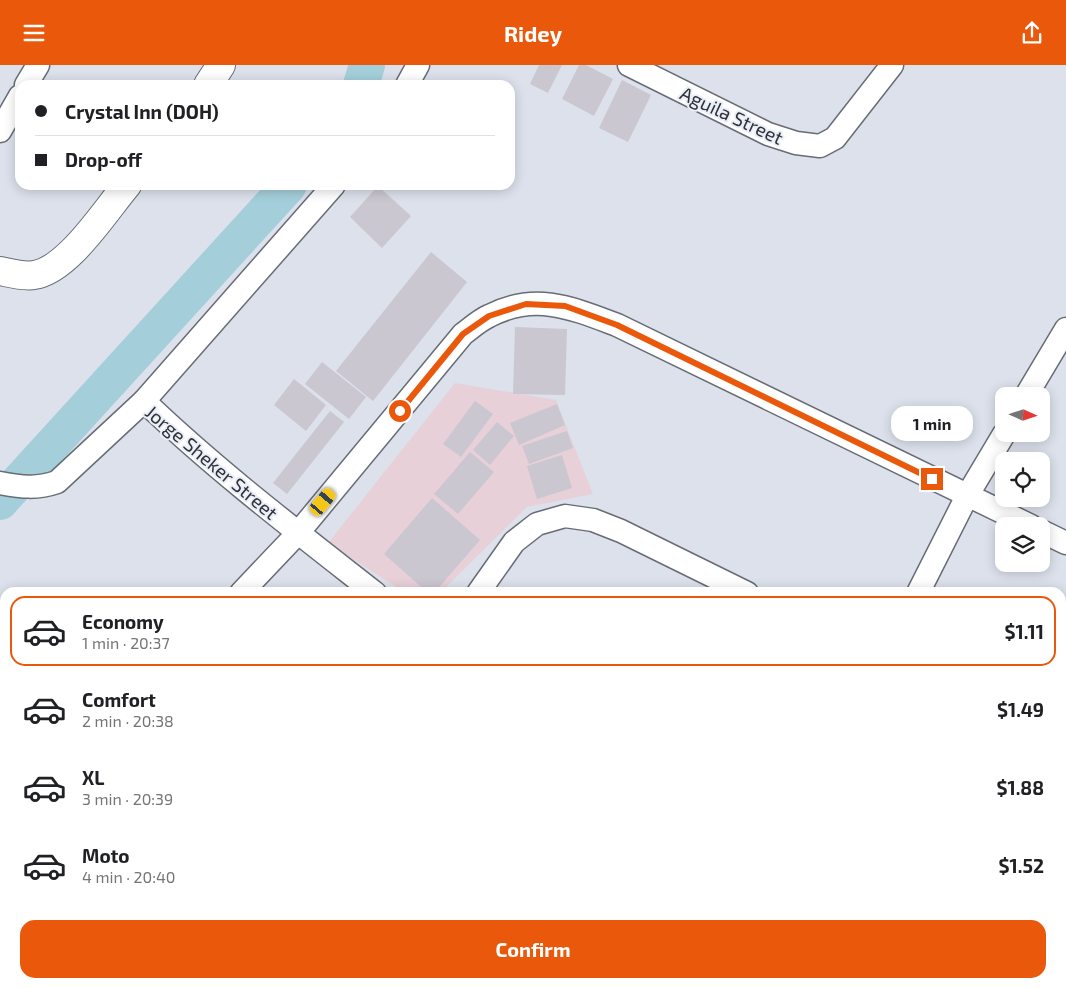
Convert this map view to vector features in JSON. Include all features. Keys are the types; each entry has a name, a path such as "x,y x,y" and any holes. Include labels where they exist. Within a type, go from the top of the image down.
{"street":[{"path":"29,80 38,65"},
{"path":"211,80 221,65"},
{"path":"410,80 418,65"},
{"name":"Aguila Street","path":"629,65 768,134 796,143 820,146 835,139 892,65"},
{"path":"0,131 15,105"},
{"path":"0,271 34,276 53,269 67,258 123,190"},
{"path":"144,401 330,190"},
{"path":"247,587 298,533 463,334 489,316 526,304 565,306 617,325 1011,517"},
{"path":"1031,387 1066,329"},
{"name":"Jorge Sheker Street","path":"0,483 26,488 43,487 57,482 144,401 178,434 298,533 367,587"},
{"path":"921,587 967,496 999,443"},
{"path":"482,587 514,542 537,524 565,516 593,520 621,531 735,587"},
{"path":"1050,535 1066,543"}],"shaded area":[{"path":"455,383 556,400 593,494 527,507 446,587 396,587 328,543"}],"building":[{"path":"539,65 562,65 548,93 530,84"},
{"path":"579,65 586,65 613,79 594,116 562,99"},
{"path":"622,80 651,95 628,142 599,128"},
{"path":"374,190 382,190 411,216 382,248 350,217"},
{"path":"431,252 467,282 373,401 336,371"},
{"path":"515,327 567,329 565,395 513,394"},
{"path":"322,362 366,397 349,419 305,384"},
{"path":"294,379 326,405 306,431 274,405"},
{"path":"475,401 493,414 461,457 443,444"},
{"path":"557,404 565,425 519,445 510,423"},
{"path":"330,411 344,422 287,494 273,483"},
{"path":"497,422 514,436 490,465 473,450"},
{"path":"567,431 573,448 529,464 522,446"},
{"path":"470,452 494,472 458,514 434,494"},
{"path":"562,455 572,488 537,499 527,466"},
{"path":"432,498 480,540 439,587 421,587 384,554"}],"waterway":[{"path":"362,80 367,65"},
{"path":"0,502 284,190"}],"route":[{"path":"400,411 463,334 489,316 526,304 565,306 617,325 932,479"}]}
